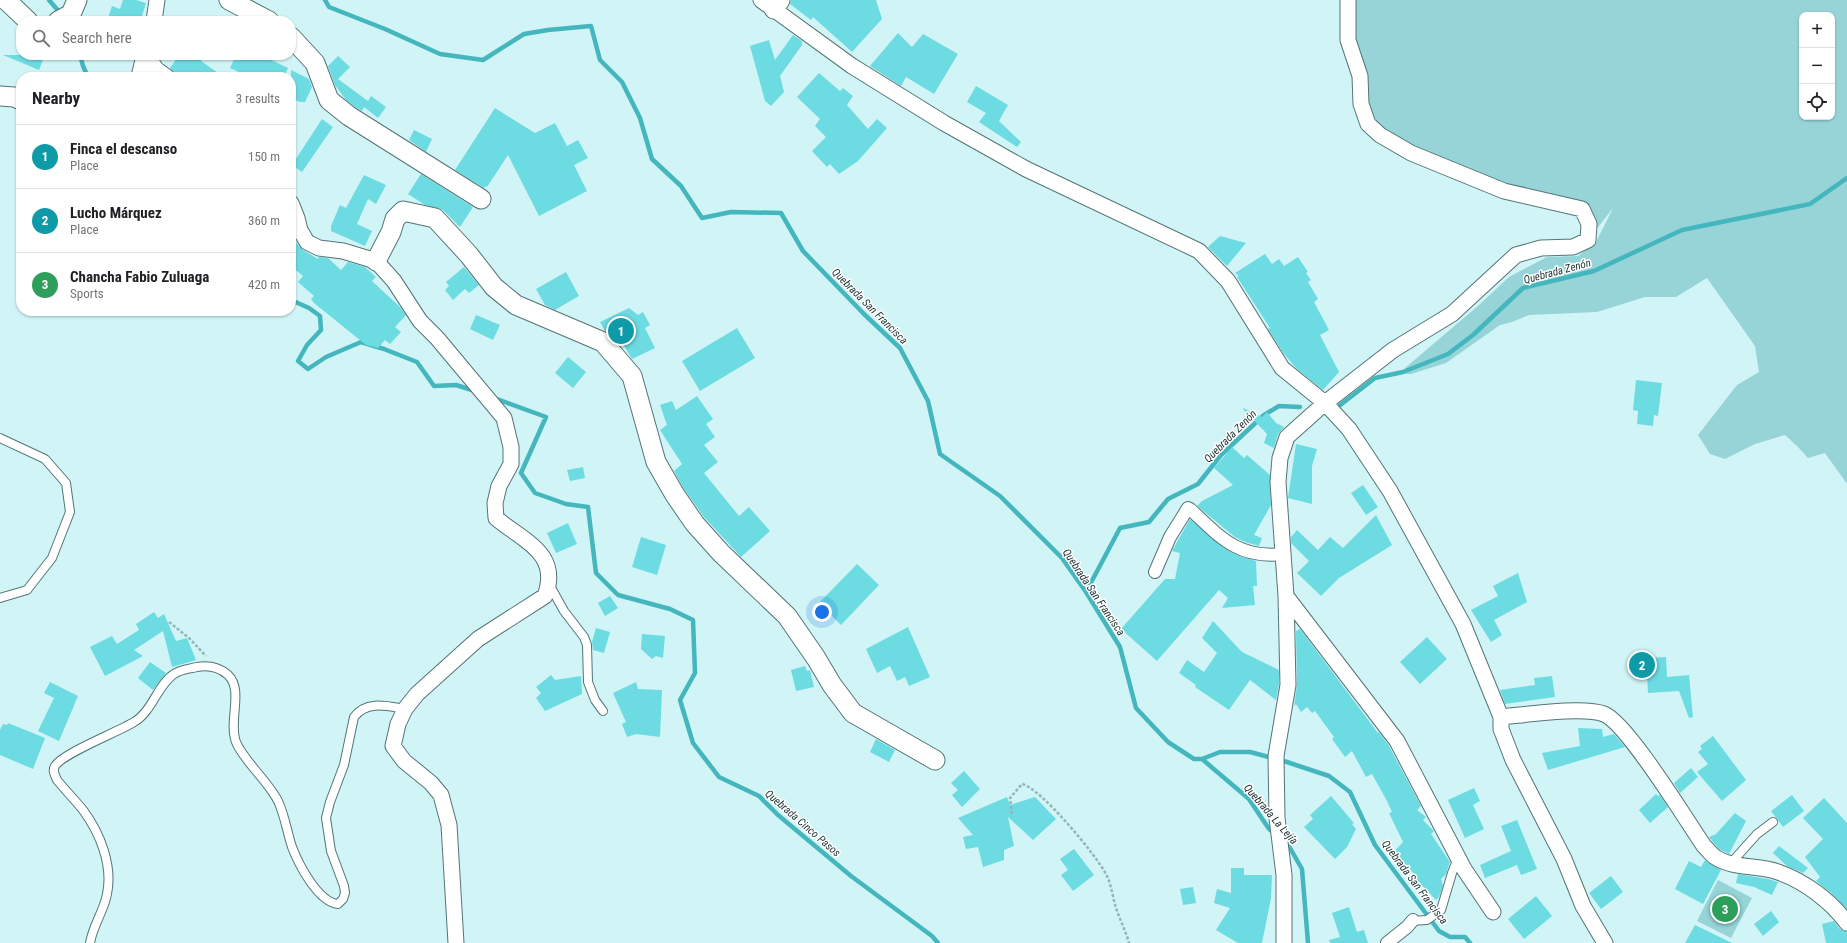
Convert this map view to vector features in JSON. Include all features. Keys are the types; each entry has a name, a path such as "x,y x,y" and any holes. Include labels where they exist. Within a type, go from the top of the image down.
{"street":[{"path":"6,0 23,16"},
{"path":"67,16 71,14 77,0"},
{"path":"155,16 157,0"},
{"path":"229,0 259,16"},
{"path":"1284,943 1284,874 1278,818 1276,759 1288,685 1286,596 1278,482 1280,458 1287,437 1325,403 1393,350 1452,314 1516,255 1541,248 1574,247 1588,240 1589,224 1582,210 1504,191 1469,177 1411,152 1380,135 1368,124 1361,104 1360,76 1348,40 1348,0"},
{"path":"772,3 852,66 944,123 1026,169 1199,252 1228,281 1282,368 1325,403 1350,429 1390,491 1464,624 1501,717 1500,729 1513,760 1564,859 1583,906 1605,943"},
{"path":"296,42 315,63 329,100 349,116 481,199"},
{"path":"142,72 146,60"},
{"path":"150,60 161,72"},
{"path":"0,96 16,98"},
{"path":"376,261 391,232 395,219 403,211 435,218 469,255 494,287 516,305 603,342 632,376 656,462 675,495 695,524 726,558 788,616 832,685 853,713 935,760"},
{"path":"296,214 300,230 307,242 319,248 343,251 376,261 394,281 420,321 437,338 504,418 511,447 511,464 499,486 494,503 496,518 536,548 548,563 549,584 545,596 478,639 417,694 405,709 398,724 393,746 404,762 431,783 441,795 449,825 456,943"},
{"path":"1155,572 1170,537 1188,508 1190,508 1230,545 1256,554 1268,556 1283,554"},
{"path":"1286,596 1397,741 1458,858 1493,912"},
{"path":"1501,717 1538,713 1585,711 1605,714 1614,720 1644,757 1704,846 1716,857 1731,864 1778,872 1802,884 1832,906 1847,923"},
{"path":"1388,939 1408,927 1413,920"}],"lane":[{"path":"0,438 45,459 66,483 70,512 52,558 28,590 0,598"},
{"path":"549,584 564,611 586,641 588,682 594,700 603,711"},
{"path":"90,943 94,926 105,903 108,892 109,880 106,859 90,821 57,780 54,773 54,767 65,757 138,720 173,674 182,670 208,665 228,675 234,683 236,691 233,728 236,743 267,783 278,802 292,847 299,862 320,894 330,903 338,904 343,899 345,893 344,886 331,851 326,818 330,802 344,765 354,717 358,711 367,706 405,709"},
{"path":"1731,864 1757,834 1773,822"},
{"path":"1413,920 1427,920 1441,910 1458,858"}],"path":[{"path":"169,622 189,638 217,669"},
{"path":"1012,814 1010,798 1022,784 1028,785 1040,794 1079,837 1106,874 1111,885 1117,910 1129,943"}],"shaded area":[{"path":"1348,0 1847,0 1847,484 1825,453 1808,458 1785,435 1755,444 1725,459 1710,454 1698,435 1737,385 1759,372 1755,346 1707,278 1676,297 1645,297 1597,312 1529,315 1500,325 1446,363 1411,374 1406,374 1405,368 1478,306 1509,277 1547,257 1578,256 1596,242 1613,208 1588,240 1582,209 1504,191 1368,124"},
{"path":"1718,880 1752,898 1731,938 1697,921"}],"building":[{"path":"123,0 136,0 146,3 142,16 109,16 112,6 120,9"},
{"path":"791,0 876,0 882,19 852,52 813,17 811,20 790,4"},
{"path":"898,33 912,47 923,34 958,54 934,94 906,77 901,86 870,66"},
{"path":"793,35 802,41 802,45 780,76 784,92 771,106 765,101 750,46 769,40 775,60"},
{"path":"3,55 16,55 16,60 43,60 39,70"},
{"path":"338,56 350,67 338,79 368,101 371,96 386,107 378,118 364,107 362,111 355,107 346,100 335,85 328,66"},
{"path":"176,60 202,60 217,72 174,72 170,68"},
{"path":"234,60 271,60 288,68 286,72 239,72 230,68"},
{"path":"296,72 309,79 312,87 305,102 296,100"},
{"path":"819,73 840,91 843,88 853,96 847,105 868,129 877,119 887,128 858,161 839,174 830,164 827,167 812,151 826,137 815,126 820,119 797,97"},
{"path":"976,86 1008,105 999,121 1021,142 1017,147 979,122 986,113 967,102"},
{"path":"495,108 535,133 555,123 567,146 578,140 588,158 574,165 587,191 539,216 508,155 487,187 486,186 484,188 455,170"},
{"path":"322,119 333,127 302,172 296,168 296,159"},
{"path":"414,130 432,139 426,152 409,140"},
{"path":"421,174 473,207 460,227 443,210 425,205 408,194"},
{"path":"364,175 386,185 376,204 368,199 357,224 372,231 365,246 331,231 331,226 340,205 346,208"},
{"path":"1220,236 1246,243 1227,266 1208,247"},
{"path":"296,242 303,250 318,259 319,257 328,258 341,270 348,262 365,267 376,277 372,281 400,307 406,315 395,327 401,332 390,344 385,340 378,348 366,345 314,303 311,299 314,296 298,282 303,276 296,270"},
{"path":"1265,254 1272,264 1279,259 1284,266 1298,257 1308,272 1306,273 1311,280 1308,282 1318,299 1314,302 1329,330 1320,335 1339,372 1323,390 1297,369 1284,354 1268,329 1270,328 1237,277 1239,276 1235,273"},
{"path":"464,267 479,285 469,293 465,289 453,300 445,290 449,286 446,282"},
{"path":"566,272 579,296 555,310 545,305 536,289"},
{"path":"629,308 638,315 643,312 650,325 645,328 655,348 632,359 622,342 618,343 605,331 600,322"},
{"path":"476,315 500,325 493,340 470,329"},
{"path":"737,328 755,358 700,391 682,361"},
{"path":"568,357 586,372 573,388 555,373"},
{"path":"1636,380 1662,383 1658,416 1654,415 1653,426 1637,424 1638,411 1633,410"},
{"path":"697,396 713,419 706,424 715,437 704,445 718,462 704,473 739,516 749,507 770,531 741,557 704,517 684,489 674,471 682,464 660,430 667,425 660,405 672,401 676,410"},
{"path":"1243,408 1262,417 1267,412 1276,423 1284,427 1278,434 1274,448 1264,443 1267,434"},
{"path":"1296,444 1317,449 1312,466 1312,504 1288,498"},
{"path":"1232,447 1244,458 1247,455 1270,475 1271,505 1254,535 1262,538 1259,546 1235,537 1197,506 1202,501 1233,485 1214,468"},
{"path":"583,467 585,478 570,481 567,470"},
{"path":"1363,485 1378,507 1366,515 1351,493"},
{"path":"1376,515 1392,545 1339,578 1321,596 1297,573 1309,561 1291,543 1291,537 1297,530 1318,550 1330,537 1343,548"},
{"path":"1190,519 1227,550 1239,556 1256,561 1257,586 1253,586 1255,605 1222,608 1228,598 1219,590 1157,661 1121,629 1165,579 1175,579 1180,553 1172,551"},
{"path":"568,523 577,544 556,553 547,533"},
{"path":"641,537 666,545 657,575 632,567"},
{"path":"857,564 879,585 841,625 819,603"},
{"path":"1518,573 1527,602 1494,620 1502,635 1491,642 1471,610 1498,596 1493,586"},
{"path":"610,596 618,608 605,616 598,603"},
{"path":"154,612 158,618 164,614 176,641 187,638 196,660 172,667 163,631 134,650 143,656 105,676 90,647 112,636 117,644 139,630 136,624"},
{"path":"1213,621 1242,652 1279,670 1279,684 1276,700 1250,680 1229,710 1195,687 1196,685 1179,673 1187,660 1204,672 1217,653 1202,638"},
{"path":"908,627 930,677 909,686 905,677 897,681 890,666 877,673 866,649"},
{"path":"596,628 610,632 604,653 593,650 592,642"},
{"path":"1300,629 1389,746 1421,806 1417,810 1426,817 1423,820 1434,831 1431,834 1450,862 1446,874 1441,879 1443,886 1439,897 1436,900 1416,879 1418,877 1392,854 1403,842 1389,813 1392,812 1387,801 1372,774 1366,777 1352,751 1345,757 1332,739 1334,737 1315,711 1312,713 1307,707 1301,712 1296,704 1294,706 1297,685 1296,631"},
{"path":"642,634 665,636 663,658 656,656 652,659 641,649"},
{"path":"1427,637 1447,659 1420,684 1400,662"},
{"path":"1666,657 1667,677 1689,675 1693,717 1689,718 1679,691 1648,693 1646,658"},
{"path":"150,662 166,673 153,690 138,678"},
{"path":"805,666 807,671 810,670 814,687 796,691 791,670"},
{"path":"551,675 555,680 581,676 582,694 545,711 536,698 541,693 536,687"},
{"path":"1552,676 1555,697 1505,704 1500,690 1535,685 1534,678"},
{"path":"50,682 78,696 59,741 38,731 54,698 44,693"},
{"path":"636,682 638,689 662,690 660,737 636,734 627,737 622,724 626,722 613,693"},
{"path":"8,723 45,738 33,769 0,755 0,730 3,724 7,725"},
{"path":"1578,728 1602,729 1603,737 1614,734 1625,747 1548,770 1542,753 1580,746"},
{"path":"1713,736 1746,780 1722,801 1697,772 1708,764 1698,752 1702,749 1700,746"},
{"path":"876,739 895,750 889,762 870,752"},
{"path":"1691,768 1698,777 1680,793 1674,783"},
{"path":"964,771 980,789 962,807 952,795 958,790 951,783"},
{"path":"1474,788 1480,801 1473,805 1484,829 1465,838 1448,800"},
{"path":"1656,794 1658,796 1660,795 1668,807 1650,823 1639,810"},
{"path":"1792,795 1804,811 1783,827 1771,811"},
{"path":"1331,796 1354,823 1352,824 1356,829 1347,847 1335,859 1304,827 1313,819 1310,815"},
{"path":"1007,797 1010,805 1035,797 1056,819 1033,840 1008,817 1014,846 1004,850 1004,860 983,867 978,847 966,849 963,837 973,835 958,818"},
{"path":"1824,798 1847,823 1847,909 1816,881 1820,877 1805,857 1823,839 1803,818"},
{"path":"1735,813 1746,821 1729,854 1719,849 1709,837 1716,834"},
{"path":"1517,820 1537,869 1521,875 1517,865 1485,878 1480,865 1511,851 1501,826"},
{"path":"1779,846 1808,868 1803,873 1787,866 1773,853"},
{"path":"1074,849 1094,875 1073,891 1061,875 1068,870 1060,859"},
{"path":"1705,860 1721,870 1703,904 1675,889 1689,861 1701,867"},
{"path":"1231,868 1244,868 1244,875 1272,875 1271,898 1262,943 1238,943 1216,930 1230,908 1214,903 1217,889 1231,893"},
{"path":"1738,874 1778,882 1772,895 1754,887 1736,883"},
{"path":"1611,876 1623,892 1601,909 1589,893"},
{"path":"1193,887 1196,903 1183,905 1180,889"},
{"path":"1536,896 1552,916 1524,939 1508,919"},
{"path":"1349,907 1357,932 1364,930 1368,943 1330,943 1329,940 1340,937 1332,913"},
{"path":"1771,911 1779,922 1763,936 1754,924"},
{"path":"1834,921 1840,929 1847,932 1847,943 1826,943 1822,924"},
{"path":"1695,925 1732,943 1685,943"}],"waterway":[{"name":"Quebrada Cinco Pasos","path":"49,0 61,14"},
{"name":"Quebrada San Francisca","path":"325,0 329,7 385,29 440,54 483,60 524,34 591,26 600,60 622,82 640,118 652,159 681,186 702,218 731,212 781,213 803,251 864,314 900,348 928,401 940,454 1000,496 1062,558 1086,592 1120,647 1136,708 1168,742 1194,759 1202,759 1220,752 1250,752 1329,776 1350,792 1375,845 1439,931 1450,937 1465,937 1470,943"},
{"name":"Quebrada Cinco Pasos","path":"81,60 86,72"},
{"name":"Quebrada Zenón","path":"1339,406 1375,378 1403,372 1448,354 1473,335 1523,288 1594,271 1682,230 1810,204 1847,178"},
{"name":"Quebrada Cinco Pasos","path":"296,302 309,308 320,316 321,330 307,345 298,361 308,369 326,357 361,342 417,362 434,386 456,385 475,391"},
{"name":"Quebrada Cinco Pasos","path":"494,398 546,417 521,473 535,493 566,504 588,507 596,573 618,595 670,609 693,620 695,673 680,700 693,743 719,777 759,796 778,815 851,876 932,936 938,943"},
{"name":"Quebrada Zenón","path":"1086,592 1120,528 1149,522 1168,499 1198,484 1221,455 1264,415 1279,406 1300,407"},
{"name":"Quebrada La Lejía","path":"1202,759 1249,799 1269,829 1274,833"},
{"name":"Quebrada La Lejía","path":"1284,842 1290,848 1302,869 1308,943"}],"place":[{"name":"Finca el descanso","path":"621,331"},
{"name":"Lucho Márquez","path":"1642,665"},
{"name":"Chancha Fabio Zuluaga","path":"1725,909"}]}
